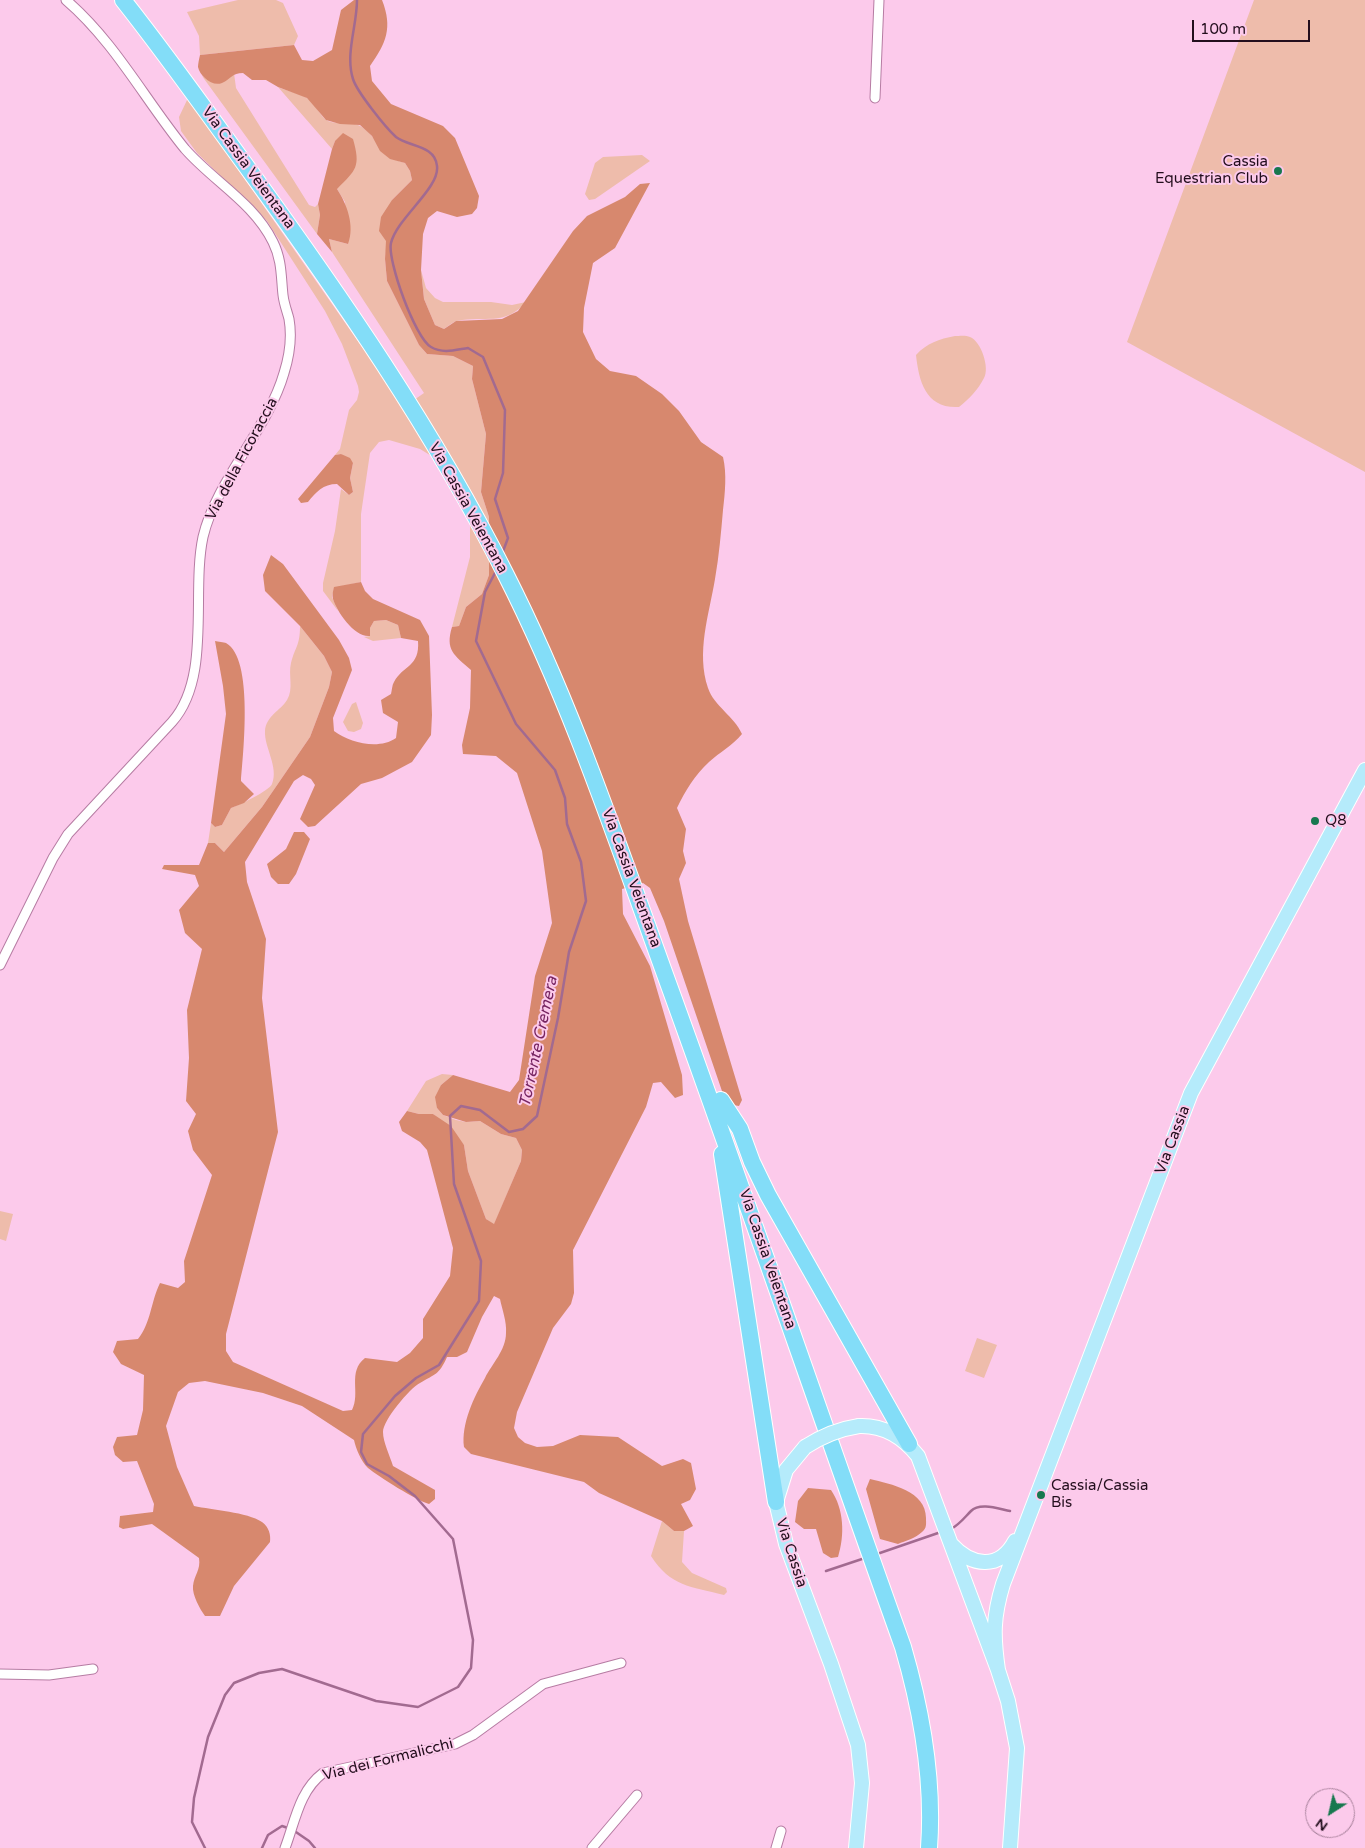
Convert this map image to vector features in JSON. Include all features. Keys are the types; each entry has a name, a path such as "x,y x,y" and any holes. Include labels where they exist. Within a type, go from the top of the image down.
{"highway":[{"name":"Via Cassia Veientana","path":"123,0 168,50"},
{"name":"Via Cassia Veientana","path":"134,0 209,107 355,303 413,402 480,506 530,604 591,743 698,1065 870,1543 912,1645 926,1693 935,1747 939,1789 939,1848"},
{"name":"Via Cassia Veientana","path":"641,891 721,1100 841,1438 870,1543"},
{"path":"698,1065 705,1100 723,1158 776,1502"},
{"path":"721,1100 740,1129 752,1162 768,1195 909,1444"},
{"name":"Via Cassia Veientana","path":"877,1560 917,1695 929,1789 929,1848"}],"main road":[{"name":"Via Cassia","path":"998,1670 993,1636 994,1620 1003,1584 1191,1093 1365,770"},
{"name":"Via Cassia","path":"856,1848 862,1783 858,1745 831,1664 786,1544 776,1502 786,1470 805,1446 820,1437 843,1428 859,1426 887,1431 909,1444 918,1456 926,1473 946,1535 998,1670 1008,1701 1017,1748 1010,1848"},
{"name":"Via Cassia","path":"946,1535 967,1559 986,1562 1005,1555 1024,1529"}],"street":[{"name":"Via della Ficoraccia","path":"0,964 53,858 68,834 172,722 187,701 194,674 200,558 205,531 215,506 275,397 284,372 289,346 289,323 284,300 282,270 277,252 269,235 249,210 188,151 103,39 66,0"},
{"path":"876,98 879,0"},
{"name":"Via dei Formalicchi","path":"287,1844 300,1805 313,1780 322,1773 455,1744 473,1735 543,1684 620,1663"},
{"path":"0,1674 49,1675 93,1669"},
{"path":"592,1848 637,1795"},
{"path":"776,1848 781,1831"}],"shaded area":[{"path":"238,0 276,0 283,3 298,36 294,45 200,55 199,36 187,12"},
{"path":"354,0 382,0 387,19 384,42 370,66 372,81 391,104 443,126 455,138 479,196 477,208 472,214 457,217 437,211 428,218 423,234 421,270 424,299 435,325 444,329 456,321 502,319 518,311 573,231 587,216 625,197 640,184 650,183 615,248 593,263 584,308 583,332 596,359 610,371 636,376 662,394 679,411 701,442 723,457 725,483 721,536 703,647 703,661 708,688 711,694 742,734 699,772 677,808 686,829 683,851 686,863 679,879 688,921 742,1100 739,1106 733,1105 723,1094 664,921 650,888 643,883 622,889 623,914 650,966 682,1075 683,1095 675,1098 661,1082 653,1083 646,1107 573,1250 574,1293 571,1304 553,1328 517,1412 514,1428 518,1437 525,1443 537,1447 553,1446 580,1435 618,1437 662,1466 683,1459 691,1463 696,1489 690,1500 681,1504 693,1526 684,1531 674,1531 662,1521 599,1493 584,1482 471,1454 464,1447 464,1429 469,1411 481,1385 504,1345 506,1324 500,1299 494,1296 482,1317 467,1352 457,1357 447,1357 442,1367 436,1373 416,1386 404,1398 387,1420 384,1427 384,1440 393,1466 435,1490 435,1499 429,1504 398,1488 368,1468 359,1455 354,1440 302,1406 263,1393 205,1381 189,1383 178,1392 166,1426 177,1467 194,1506 256,1519 266,1526 270,1537 270,1542 234,1586 220,1616 205,1616 193,1590 199,1558 152,1524 123,1529 119,1527 120,1516 153,1512 154,1504 137,1461 123,1462 115,1455 113,1447 117,1437 137,1435 143,1410 144,1375 121,1364 113,1352 117,1341 138,1339 146,1326 160,1283 178,1288 185,1282 184,1261 212,1175 193,1150 188,1131 196,1114 186,1101 189,1058 187,1010 202,949 185,933 179,910 199,886 195,875 162,869 164,865 199,865 208,843 215,843 224,852 262,807 310,737 329,687 332,672 324,656 300,626 265,591 263,575 271,555 283,564 339,640 349,658 352,670 333,718 334,731 348,739 365,744 381,744 396,738 398,722 383,713 381,700 391,694 394,682 414,661 418,650 418,641 401,638 398,625 386,620 374,621 370,628 370,636 358,633 347,623 338,611 333,599 334,587 361,582 365,591 373,599 420,620 429,636 432,715 431,735 412,762 382,778 361,784 315,826 308,827 300,819 315,785 311,779 303,775 294,781 245,862 247,882 266,939 262,998 278,1132 226,1334 226,1351 233,1362 343,1411 352,1410 355,1397 355,1376 365,1358 397,1362 410,1353 423,1338 423,1319 450,1276 453,1248 427,1150 420,1142 402,1131 399,1122 407,1111 419,1114 433,1114 451,1126 464,1145 468,1171 486,1219 494,1224 521,1161 522,1150 516,1138 501,1134 480,1121 466,1122 443,1115 437,1108 435,1097 441,1085 453,1075 510,1092 519,1080 535,976 552,923 542,851 517,773 496,756 463,754 462,745 470,708 471,670 452,652 450,635 452,627 459,626 466,607 482,594 489,575 489,517 481,492 486,434 472,379 473,366 453,356 427,354 419,345 387,281 386,241 379,231 381,217 392,200 412,180 410,171 405,163 390,159 380,151 372,136 360,125 340,124 326,120 307,98 278,87 266,80 252,80 243,73 234,75 222,83 214,83 204,77 198,67 200,55 294,45 302,60 313,61 332,50 341,10"},
{"name":"Cassia Equestrian Club","path":"1254,0 1365,0 1365,472 1127,342"},
{"path":"234,73 236,88 309,205 315,207 318,204 320,215 317,234 202,76 218,83"},
{"path":"278,87 307,98 328,121 359,125 374,138 383,152 395,160 405,163 410,171 412,180 392,200 385,259 387,281 419,345 427,354 453,356 473,366 472,379 486,434 481,492 489,517 489,575 482,594 466,607 459,626 452,627 470,557 470,517 438,460 420,449 389,440 379,442 370,453 361,514 361,582 334,588 332,597 338,611 323,591 341,489 349,495 353,492 350,478 353,463 341,454 335,455 340,449 349,410 357,400 358,386 342,344 325,311 267,221 197,153 181,131 179,117 188,98 404,407 424,393 332,252 329,239 348,244 345,202 337,189 335,141 332,149"},
{"path":"343,133 353,139 357,156 353,172 337,189 347,208 351,230 348,244 329,239 332,252 317,234 320,215 318,204 332,149 335,141"},
{"path":"642,155 650,161 595,199 589,200 585,194 595,163 603,157"},
{"path":"421,270 426,288 435,298 443,302 491,302 512,305 526,302 510,315 494,319 457,321 444,329 435,325 424,299"},
{"path":"955,336 967,336 974,339 981,349 986,368 986,374 979,386 959,407 939,404 926,392 919,375 916,355 924,347 934,342"},
{"path":"341,454 350,458 353,463 350,478 353,492 349,495 337,484 332,484 320,489 308,502 301,503 298,499 335,455"},
{"path":"386,620 398,625 401,638 373,641 364,637 370,636 370,628 374,621"},
{"path":"300,626 324,656 332,672 329,687 310,737 262,807 224,852 215,843 208,843 211,823 215,827 222,825 231,808 260,794 272,784 274,771 265,731 268,721 289,696 291,687 290,668 298,642"},
{"path":"215,641 226,643 235,652 240,667 244,686 245,708 241,781 254,794 244,803 231,808 222,825 215,827 211,823 226,714"},
{"path":"356,702 363,723 361,729 354,732 348,731 343,722 352,704"},
{"path":"294,832 304,832 310,839 296,874 289,884 278,884 271,877 267,864 286,849"},
{"path":"442,1074 453,1075 441,1085 437,1108 443,1115 466,1122 480,1121 501,1134 516,1138 522,1150 521,1161 494,1225 486,1219 468,1171 464,1145 433,1114 419,1114 407,1111 426,1081"},
{"path":"0,1211 13,1214 6,1241 0,1239"},
{"path":"977,1338 997,1345 984,1378 965,1371"},
{"path":"870,1479 897,1486 914,1495 920,1501 924,1509 926,1526 920,1534 898,1544 880,1539 866,1489"},
{"path":"808,1488 831,1490 839,1505 842,1522 842,1540 838,1557 831,1558 823,1553 816,1529 804,1529 795,1522 798,1501"},
{"path":"662,1521 674,1531 684,1531 682,1562 692,1573 726,1588 727,1592 724,1595 682,1584 666,1574 658,1566 651,1556"}],"waterway":[{"name":"Torrente Cremera","path":"357,0 350,60 353,79 372,110 396,137 427,150 432,154 437,166 432,184 401,224 391,243 393,265 410,315 417,329 431,347 445,351 468,348 483,357 505,410 503,473 495,499 508,538 502,554"},
{"name":"Torrente Cremera","path":"205,1848 192,1822 194,1798 208,1737 225,1695 234,1683 259,1673 282,1669 376,1701 418,1707 458,1687 471,1668 473,1640 453,1539 415,1496 389,1476 367,1464 361,1452 363,1434 395,1396 416,1378 439,1365 479,1301 481,1261 454,1184 450,1116 461,1106 480,1110 509,1132 523,1129 537,1116 558,1018 569,952 586,901 581,862 567,824 565,798 555,770 516,724 476,641 485,592 496,571"},
{"path":"951,1529 975,1508 990,1507 1010,1511"},
{"path":"877,1554 941,1532"},
{"path":"826,1571 865,1558"},
{"name":"Torrente Cremera","path":"262,1848 268,1835 282,1826 288,1828"},
{"name":"Torrente Cremera","path":"293,1830 309,1841 315,1848"}],"place":[{"name":"Cassia Equestrian Club","path":"1278,171"},
{"name":"Q8","path":"1315,821"},
{"name":"Cassia/Cassia Bis","path":"1041,1495"}]}
